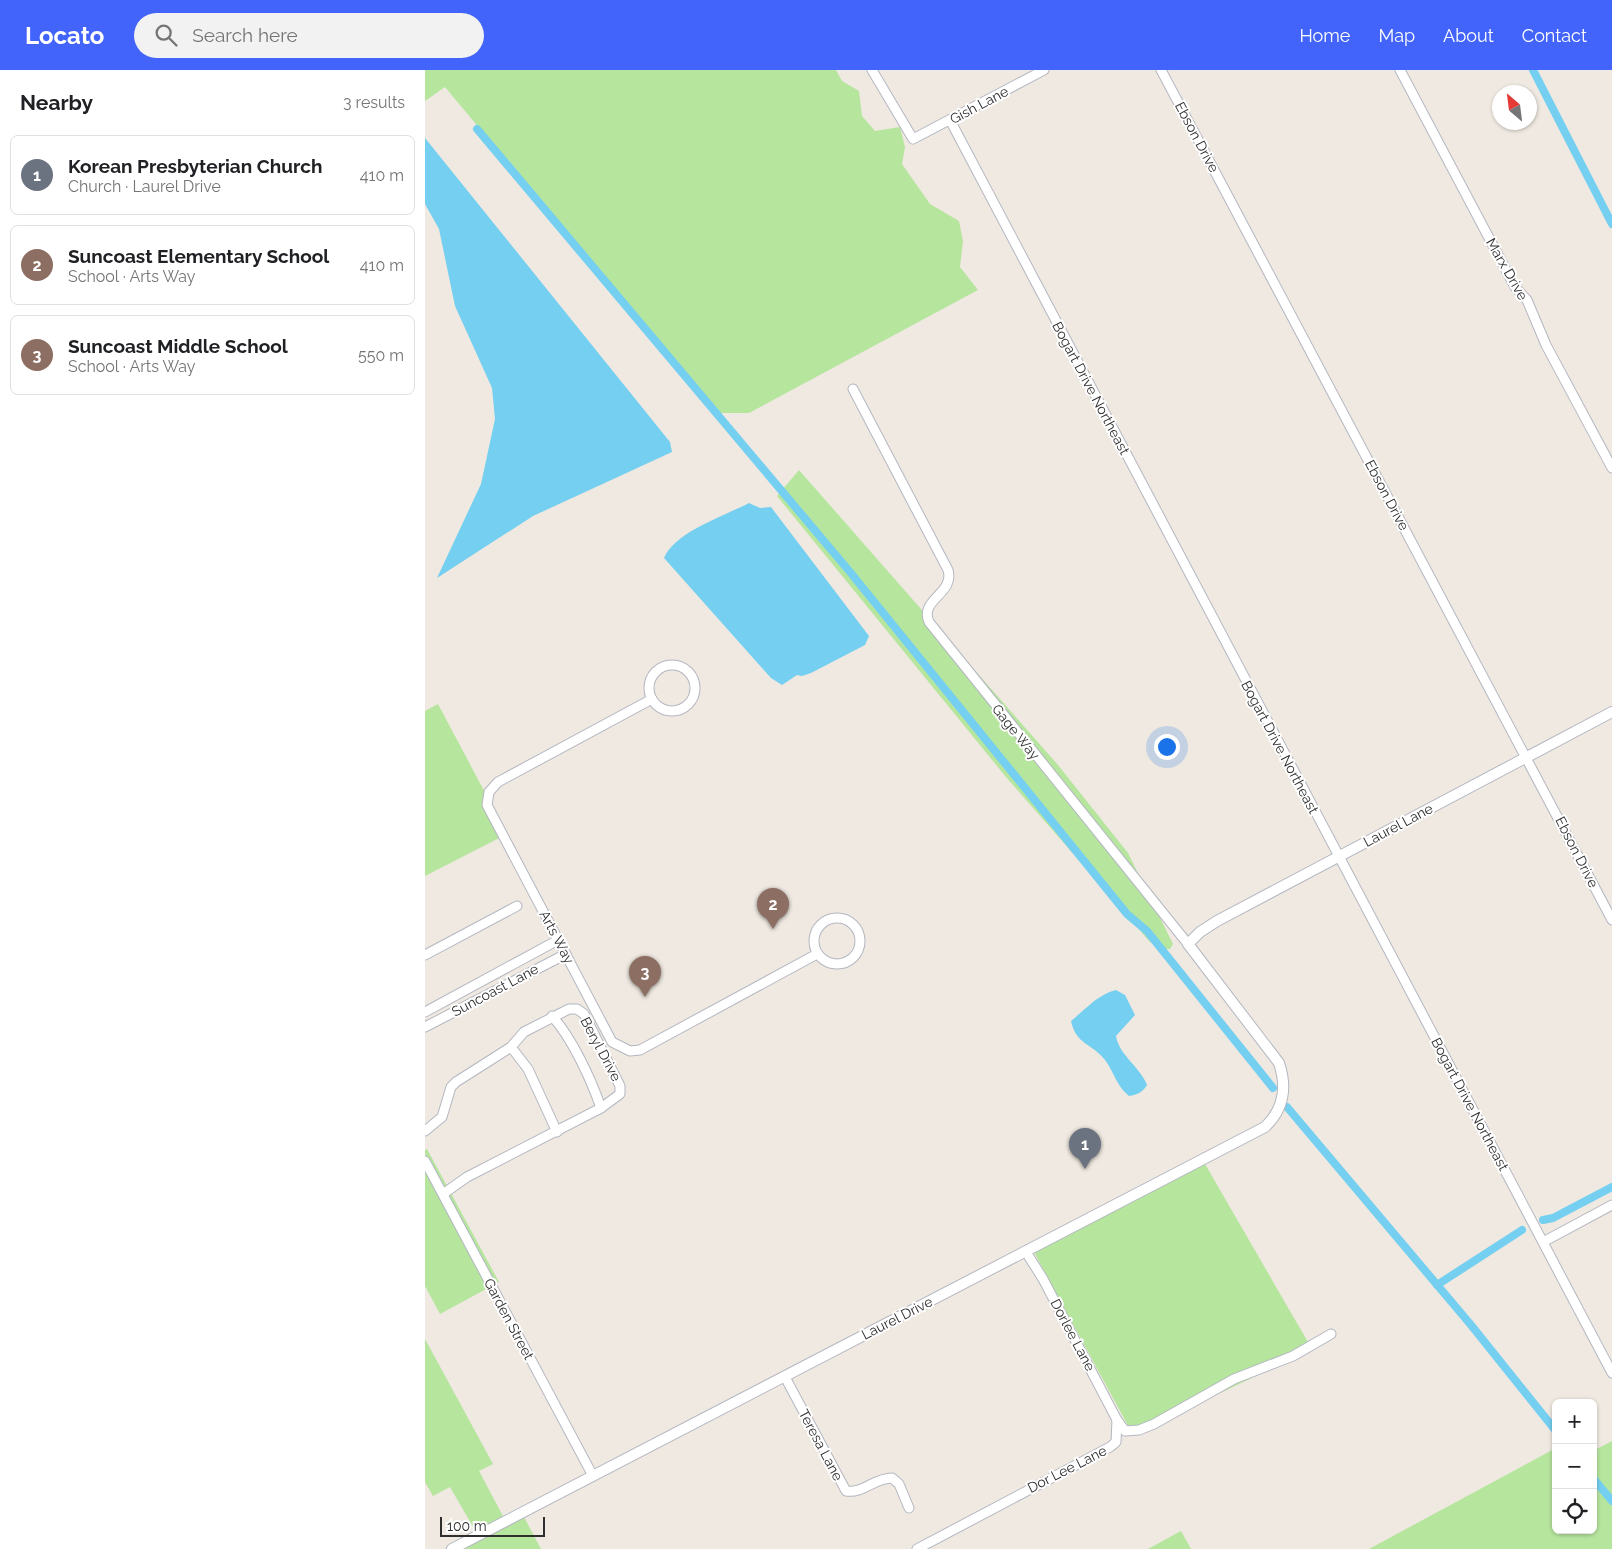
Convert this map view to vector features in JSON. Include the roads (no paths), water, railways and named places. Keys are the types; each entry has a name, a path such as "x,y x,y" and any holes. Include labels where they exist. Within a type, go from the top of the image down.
{"street":[{"name":"Gish Lane","path":"872,70 913,139 1044,70"},
{"name":"Ebson Drive","path":"1161,70 1528,757 1612,920"},
{"name":"Marx Drive","path":"1401,70 1515,287 1527,300 1546,345 1612,468"},
{"name":"Bogart Drive Northeast","path":"950,120 1612,1373"},
{"name":"Gage Way","path":"853,389 948,570 950,577 948,584 927,607 925,614 929,622 1271,1049"},
{"path":"675,665 682,666 695,682 694,696 684,708 677,710 663,709 652,699 649,685 655,672 661,668 675,665"},
{"name":"Arts Way","path":"652,699 497,782 489,792 487,805 613,1042 629,1052 640,1050 817,954"},
{"name":"Laurel Lane","path":"1188,944 1208,926 1612,712"},
{"path":"425,955 517,906"},
{"path":"838,918 851,922 856,928 860,943 853,958 839,964 830,964 817,954 813,940 815,933 824,922 838,918"},
{"name":"Suncoast Lane","path":"425,1012 558,940"},
{"name":"Suncoast Lane","path":"425,1027 566,954"},
{"name":"Beryl Drive","path":"425,1131 443,1118 451,1087 456,1082 511,1047 524,1032 551,1016 569,1009 577,1010 584,1014 620,1086 620,1094 601,1108 467,1177 443,1194"},
{"name":"Beryl Drive","path":"551,1016 562,1027 597,1094 601,1108"},
{"path":"511,1047 528,1069 557,1132"},
{"name":"Laurel Drive","path":"452,1549 1265,1127 1277,1112 1284,1087 1279,1063 1271,1049"},
{"name":"Garden Street","path":"425,1161 593,1476"},
{"path":"1543,1242 1612,1205"},
{"name":"Dorlee Lane","path":"1026,1252 1043,1279 1117,1420"},
{"path":"1117,1420 1125,1431 1139,1430 1154,1424 1234,1380 1293,1356 1331,1334"},
{"name":"Teresa Lane","path":"785,1377 846,1491 855,1493 876,1481 892,1478 899,1484 909,1508"},
{"name":"Dor Lee Lane","path":"917,1549 1110,1447 1116,1442 1117,1420"}],"water":[{"path":"425,138 670,442 672,452 533,516 437,578 481,484 495,419 492,388 455,306 439,229 425,204"},
{"path":"749,503 760,508 771,507 869,636 865,645 811,673 802,676 797,675 782,685 771,678 664,558 678,540 714,519"},
{"path":"1116,990 1125,995 1135,1015 1116,1036 1118,1043 1125,1055 1140,1072 1147,1085 1144,1090 1129,1096 1121,1088 1100,1054 1077,1035 1071,1021 1103,995"}],"waterway":[{"path":"1533,70 1612,224"},
{"path":"477,129 850,572 1127,914 1147,931 1273,1088"},
{"path":"1287,1107 1471,1325 1552,1426"},
{"path":"1543,1220 1553,1218 1612,1187"},
{"path":"1437,1285 1522,1230"},
{"path":"1597,1483 1612,1501"}],"place":[{"name":"Suncoast Elementary School","path":"773,929"},
{"name":"Suncoast Middle School","path":"645,997"},
{"name":"Korean Presbyterian Church","path":"1085,1169"}]}
